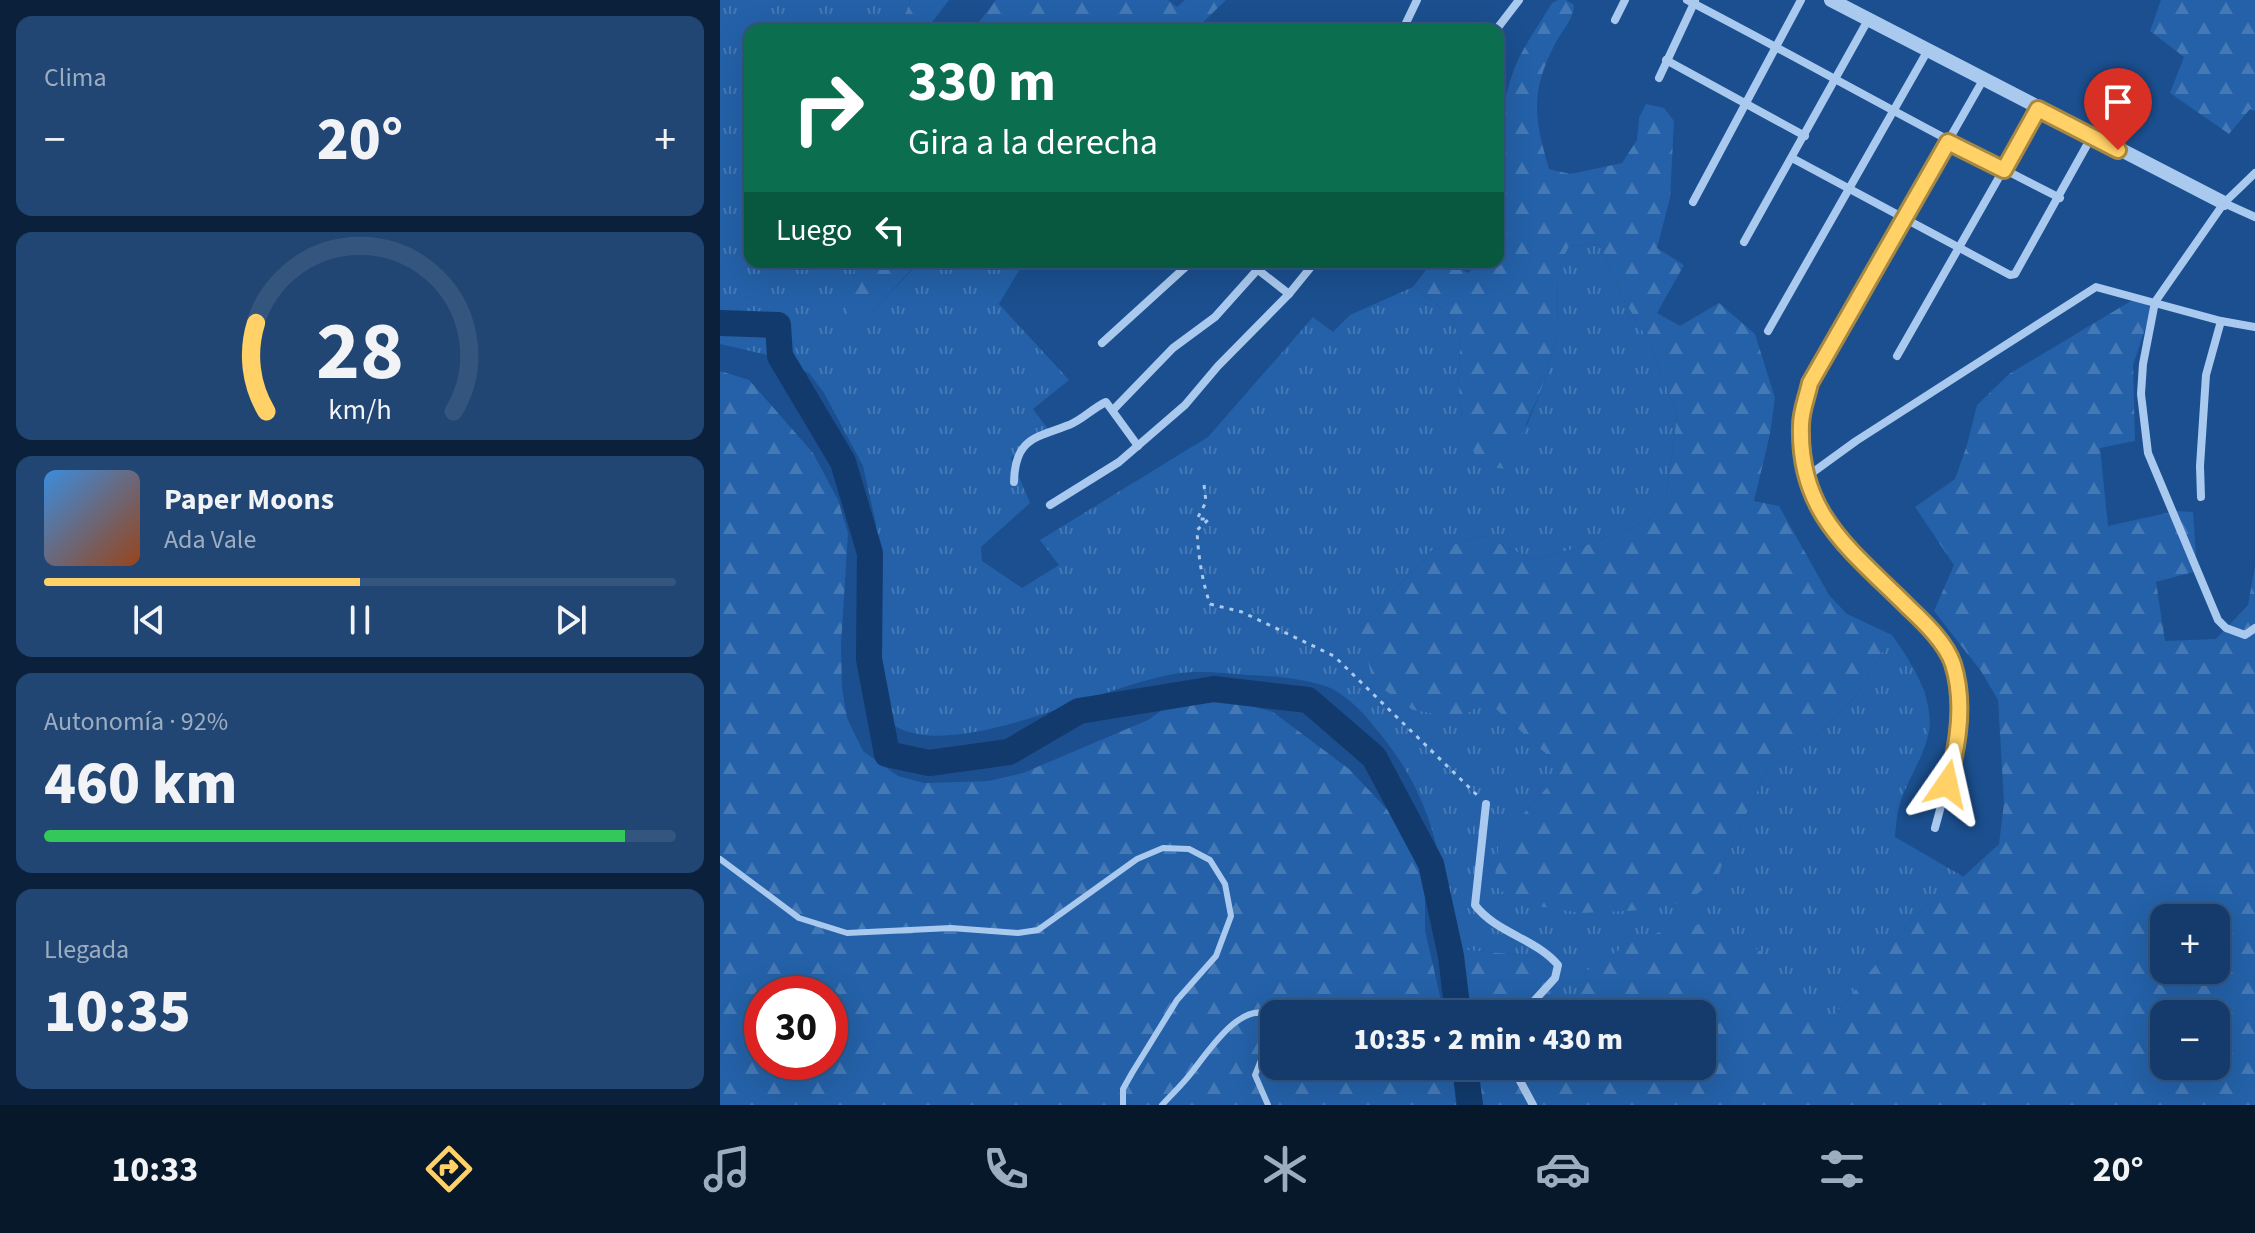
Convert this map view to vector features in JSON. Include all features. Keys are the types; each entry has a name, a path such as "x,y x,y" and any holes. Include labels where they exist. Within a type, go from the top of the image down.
{"street":[{"path":"1406,23 1417,0"},
{"path":"1501,24 1519,0"},
{"path":"1615,20 1625,0"},
{"path":"1693,202 1801,0"},
{"path":"1831,0 2038,109 2255,217"},
{"path":"1659,78 1692,1 1948,142 2060,198"},
{"path":"1744,242 1868,20"},
{"path":"1768,331 1928,50"},
{"path":"1666,60 1805,136"},
{"path":"1935,828 1953,762 1961,694 1952,660 1927,626 1844,543 1820,513 1805,478 1801,423 1810,383 1983,80"},
{"path":"1897,356 2038,109"},
{"path":"1792,158 2010,275 2015,274 2060,198 2092,136"},
{"path":"2255,173 2224,203 2155,302 2143,364 2141,394 2148,453 2218,620 2226,628 2245,635 2255,628"},
{"path":"1102,343 1184,268"},
{"path":"1050,505 1119,462 1185,405 1310,268"},
{"path":"1113,410 1173,348 1215,317 1258,269 1289,294"},
{"path":"1805,478 1856,441 2096,287 2221,321 2255,327"},
{"path":"2201,497 2206,375 2221,321"},
{"path":"1014,482 1015,459 1030,441 1052,429 1071,424 1106,402 1138,446"},
{"path":"1486,804 1475,905 1484,917 1547,952 1558,965 1555,978 1535,1000"},
{"path":"1520,1080 1533,1105"}],"lane":[{"path":"720,859 799,918 847,933 951,928 1018,933 1038,930 1137,859 1163,848 1189,849 1210,860 1225,884 1231,916 1216,956 1177,1000 1132,1073 1123,1089 1123,1105"},
{"path":"1162,1105 1225,1031 1241,1019 1260,1012"},
{"path":"1260,1062 1255,1075 1268,1105"}],"path":[{"path":"1204,485 1206,502 1197,519 1209,519 1197,530 1204,587 1210,604 1242,612 1334,656 1486,804"}],"green space":[{"path":"720,0 911,0 903,24 744,24 744,268 856,268 843,341 913,268 1020,268 999,304 1069,380 1033,409 1048,429 1011,458 1030,503 981,547 982,561 1022,588 1059,565 1040,540 1208,437 1313,317 1333,332 1350,315 1413,287 1449,314 1461,340 1458,376 1462,421 1527,425 1545,380 1557,334 1558,270 1569,246 1599,244 1625,302 1651,345 1677,416 1666,497 1648,521 1584,546 1534,560 1483,536 1431,551 1360,628 1487,701 1563,769 1499,842 1495,885 1518,903 1715,880 1767,770 1811,740 1857,695 1892,635 1920,680 1930,718 1924,749 1900,804 1895,837 1964,877 1917,914 1833,1017 1797,1017 1762,952 1586,971 1576,1000 1551,1000 1558,971 1535,956 1452,949 1439,857 1432,829 1410,777 1363,713 1338,692 1325,686 1277,677 1183,673 1144,681 999,727 931,736 903,730 882,717 873,597 876,524 863,466 824,393 809,373 772,356 720,344"},
{"path":"911,0 949,0 931,24 903,24"},
{"path":"996,0 1168,0 1177,7 1185,0 1226,0 1201,24 978,24"},
{"path":"1566,0 1574,5 1569,21 1547,61 1538,91 1538,120 1549,169 1570,174 1622,163 1637,140 1639,118 1646,104 1664,108 1674,121 1670,198 1657,248 1684,265 1657,313 1680,326 1719,303 1755,334 1775,398 1754,501 1779,506 1829,595 1847,614 1892,635 1857,695 1811,740 1767,770 1715,880 1688,901 1644,910 1582,913 1518,903 1494,885 1499,842 1563,769 1487,701 1459,718 1413,710 1373,682 1360,628 1431,551 1483,536 1534,560 1584,546 1648,521 1666,497 1677,416 1651,345 1625,302 1599,244 1569,246 1558,270 1557,334 1545,380 1507,469 1479,466 1462,421 1458,376 1461,340 1449,314 1413,287 1427,268 1457,268 1469,273 1472,268 1504,268 1504,107 1520,56 1552,3"},
{"path":"2161,0 2255,0 2255,111 2250,109 2229,134 2170,93 2184,57 2150,31"},
{"path":"856,268 912,268 912,269 842,343"},
{"path":"2136,298 2152,308 2133,365 2135,441 2100,448 2108,526 2176,511 2193,512 2197,571 2156,582 2165,641 2216,639 2248,605 2255,566 2255,1105 1475,1105 1473,1080 1716,1080 1716,1000 1575,1000 1586,971 1627,945 1665,930 1706,923 1762,952 1797,1016 1833,1017 1917,914 1999,844 2004,803 1998,700 1981,671 1934,611 1954,565 1915,507 1955,479 1977,405 2009,374"},
{"path":"720,371 749,380 813,453 838,500 848,533 841,645 842,688 847,718 863,751 898,776 924,783 988,781 1023,773 1148,720 1175,701 1202,692 1273,712 1349,769 1396,819 1413,843 1425,890 1425,930 1441,1000 1260,1000 1260,1080 1453,1080 1456,1105 720,1105"},
{"path":"1452,949 1535,956 1558,971 1551,1000 1461,1000"}],"waterway":[{"path":"720,323 778,325 780,356 843,462 870,553 869,659 887,754 929,763 1009,752 1079,711 1214,689 1308,700 1374,757 1431,864 1451,956 1456,1000"},
{"path":"1467,1080 1470,1105"}],"route":[{"path":"1947,784 1953,762 1961,694 1952,660 1927,626 1844,543 1820,513 1805,478 1801,423 1810,383 1948,142 2004,170 2038,109 2118,150"}]}
